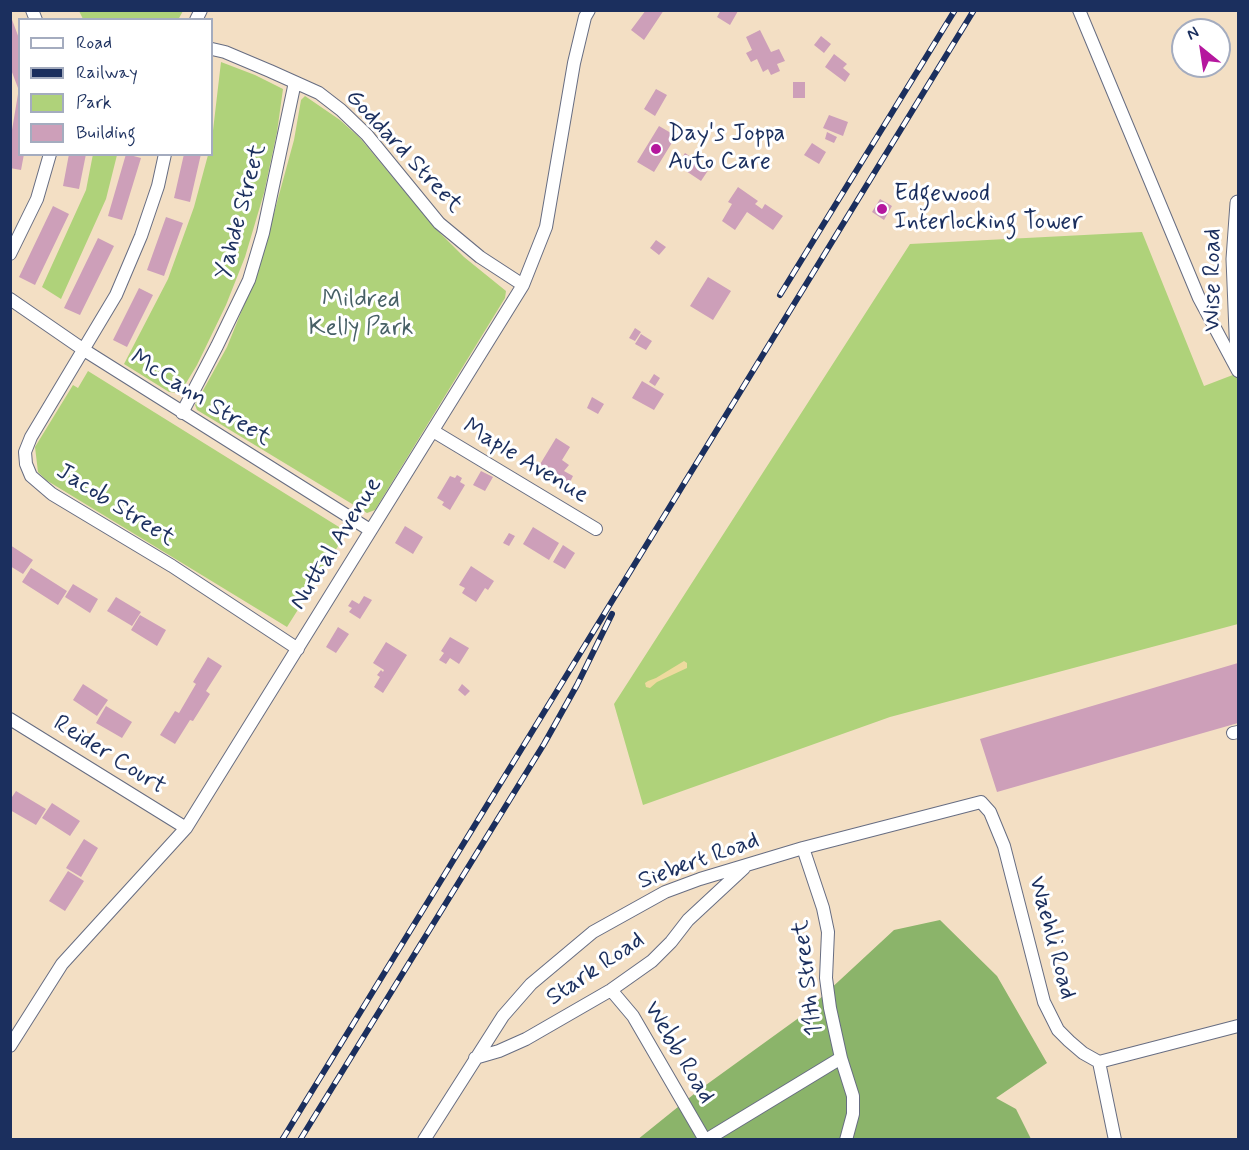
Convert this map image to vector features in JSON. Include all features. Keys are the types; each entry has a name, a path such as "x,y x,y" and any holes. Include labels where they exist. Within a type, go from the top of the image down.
{"street":[{"name":"Nuttal Avenue","path":"10,1046 62,964 186,828 523,285 546,227 574,63 585,17 589,10"},
{"path":"1079,10 1194,288 1239,371"},
{"name":"Goddard Street","path":"213,49 225,52 319,93 367,135 426,208 454,237 523,285"},
{"name":"Yahde Street","path":"182,413 249,280 263,233 295,82"},
{"path":"10,254 36,199 49,156"},
{"name":"Jacob Street","path":"165,156 158,186 141,236 116,295 28,444 25,452 26,464 32,476 51,494 172,566 298,649"},
{"name":"Wise Road","path":"1239,202 1234,259 1239,357"},
{"name":"McCann Street","path":"10,299 182,413 370,530"},
{"name":"Maple Avenue","path":"433,431 596,529"},
{"name":"Reider Court","path":"10,719 186,828"},
{"name":"Siebert Road","path":"424,1140 503,1016 531,984 593,932 665,892 700,879 803,848 981,802"},
{"name":"Waehli Road","path":"981,802 990,812 998,827 1004,846 1044,1002 1058,1030 1083,1053 1099,1062"},
{"name":"11th Street","path":"803,848 828,932 826,978 830,1008 841,1058 853,1096 853,1114 846,1140"},
{"name":"Stark Road","path":"475,1058 499,1051 526,1039 611,990 652,961 688,920 747,865"},
{"name":"Webb Road","path":"611,990 633,1016 706,1140"},
{"path":"1115,1140 1099,1062 1239,1026"},
{"path":"706,1140 841,1058"}],"green space":[{"path":"79,11 183,11 179,18 82,18"},
{"path":"221,62 283,89 277,132 264,193 245,257 226,305 197,365 180,393 169,392 124,364 168,279 194,207 208,156 213,156 213,130"},
{"name":"Mildred Kelly Park","path":"305,96 340,120 360,138 435,228 464,257 506,291 505,298 375,510 367,513 197,410 195,405 227,347 259,268 294,140 301,100"},
{"path":"93,156 117,156 106,199 61,299 42,287 86,190"},
{"path":"1142,232 1204,386 1238,373 1238,624 890,717 643,805 614,704 910,244"},
{"path":"88,371 347,532 287,627 46,480 38,472 35,447 73,385 78,388"},
{"path":"940,920 997,976 1047,1063 996,1098 1016,1109 1031,1139 637,1140 699,1090 800,1017 894,930"}],"sand":[{"path":"684,661 687,663 687,668 657,682 650,688 646,687 645,683"}],"building":[{"path":"646,10 664,10 644,40 631,30"},
{"path":"721,10 738,11 730,25 717,17"},
{"path":"11,17 18,36 18,88 10,67"},
{"path":"760,30 771,52 779,49 785,61 777,64 780,71 771,75 768,69 763,72 757,59 751,62 746,53 752,50 746,37"},
{"path":"821,36 831,44 824,53 814,45"},
{"path":"834,54 847,64 843,68 850,74 845,82 825,67"},
{"path":"793,82 805,82 805,98 793,98"},
{"path":"656,89 667,95 655,116 644,109"},
{"path":"18,94 18,156 24,156 21,170 10,168 10,142"},
{"path":"829,115 848,122 843,136 823,128"},
{"name":"Day's Joppa Auto Care","path":"659,126 676,136 654,172 637,162"},
{"path":"827,132 837,137 834,143 825,139"},
{"path":"812,143 826,152 819,164 804,155"},
{"path":"685,153 709,169 701,181 677,165"},
{"path":"69,156 86,156 79,189 63,186"},
{"path":"125,156 141,158 122,220 108,216"},
{"path":"184,156 201,156 190,202 174,198"},
{"path":"738,187 758,201 755,204 762,209 765,204 783,216 773,230 747,212 735,230 722,221 732,204 728,202"},
{"name":"Edgewood Interlocking Tower","path":"880,199 892,206 884,220 872,212"},
{"path":"53,206 69,214 35,285 19,277"},
{"path":"166,217 183,223 164,276 147,270"},
{"path":"98,238 114,246 80,315 64,308"},
{"path":"656,240 666,247 659,255 650,248"},
{"path":"708,277 731,291 713,320 690,306"},
{"path":"139,288 153,295 127,347 113,340"},
{"path":"635,328 641,332 635,341 629,338"},
{"path":"641,334 652,341 646,350 635,344"},
{"path":"654,374 660,378 655,386 649,382"},
{"path":"642,381 664,394 654,410 632,398"},
{"path":"592,397 604,404 598,414 587,408"},
{"path":"556,438 570,447 562,460 569,465 564,471 573,476 569,484 539,466"},
{"path":"481,471 493,477 485,491 473,485"},
{"path":"457,475 462,478 460,482 465,485 450,510 442,505 444,502 437,498 450,476 455,478"},
{"path":"405,526 423,537 413,554 395,543"},
{"path":"533,527 559,543 549,560 523,544"},
{"path":"509,533 515,536 509,546 503,543"},
{"path":"10,545 33,560 23,574 10,566"},
{"path":"563,545 575,553 565,569 553,562"},
{"path":"471,566 494,581 488,590 485,588 476,602 462,593 465,588 459,585"},
{"path":"31,568 67,591 58,605 22,582"},
{"path":"73,584 98,599 90,613 65,597"},
{"path":"364,596 372,600 360,619 349,612 352,608 348,606 352,600 359,604"},
{"path":"116,597 141,612 132,626 107,611"},
{"path":"140,615 166,630 157,646 131,630"},
{"path":"338,627 349,634 336,653 326,647"},
{"path":"450,637 469,648 459,664 450,658 446,664 439,660 444,653 441,651"},
{"path":"386,642 407,655 383,693 374,687 380,677 377,675 384,670 373,663"},
{"path":"208,657 222,666 206,691 210,694 175,744 160,735 175,711 179,713 196,684 193,682"},
{"path":"1238,663 1238,723 997,792 980,739"},
{"path":"83,684 108,700 97,716 73,700"},
{"path":"462,684 470,691 465,696 458,690"},
{"path":"106,706 132,722 122,738 96,723"},
{"path":"16,791 46,809 36,825 10,810 10,800"},
{"path":"52,803 80,821 70,836 42,818"},
{"path":"84,839 98,848 81,877 66,868"},
{"path":"68,871 84,881 65,911 49,901"}],"railway":[{"path":"780,295 955,10"},
{"path":"282,1140 974,10"},
{"path":"300,1140 544,744 577,685 612,614"}],"place":[{"name":"Day's Joppa Auto Care","path":"656,149"},
{"name":"Edgewood Interlocking Tower","path":"882,209"}]}
